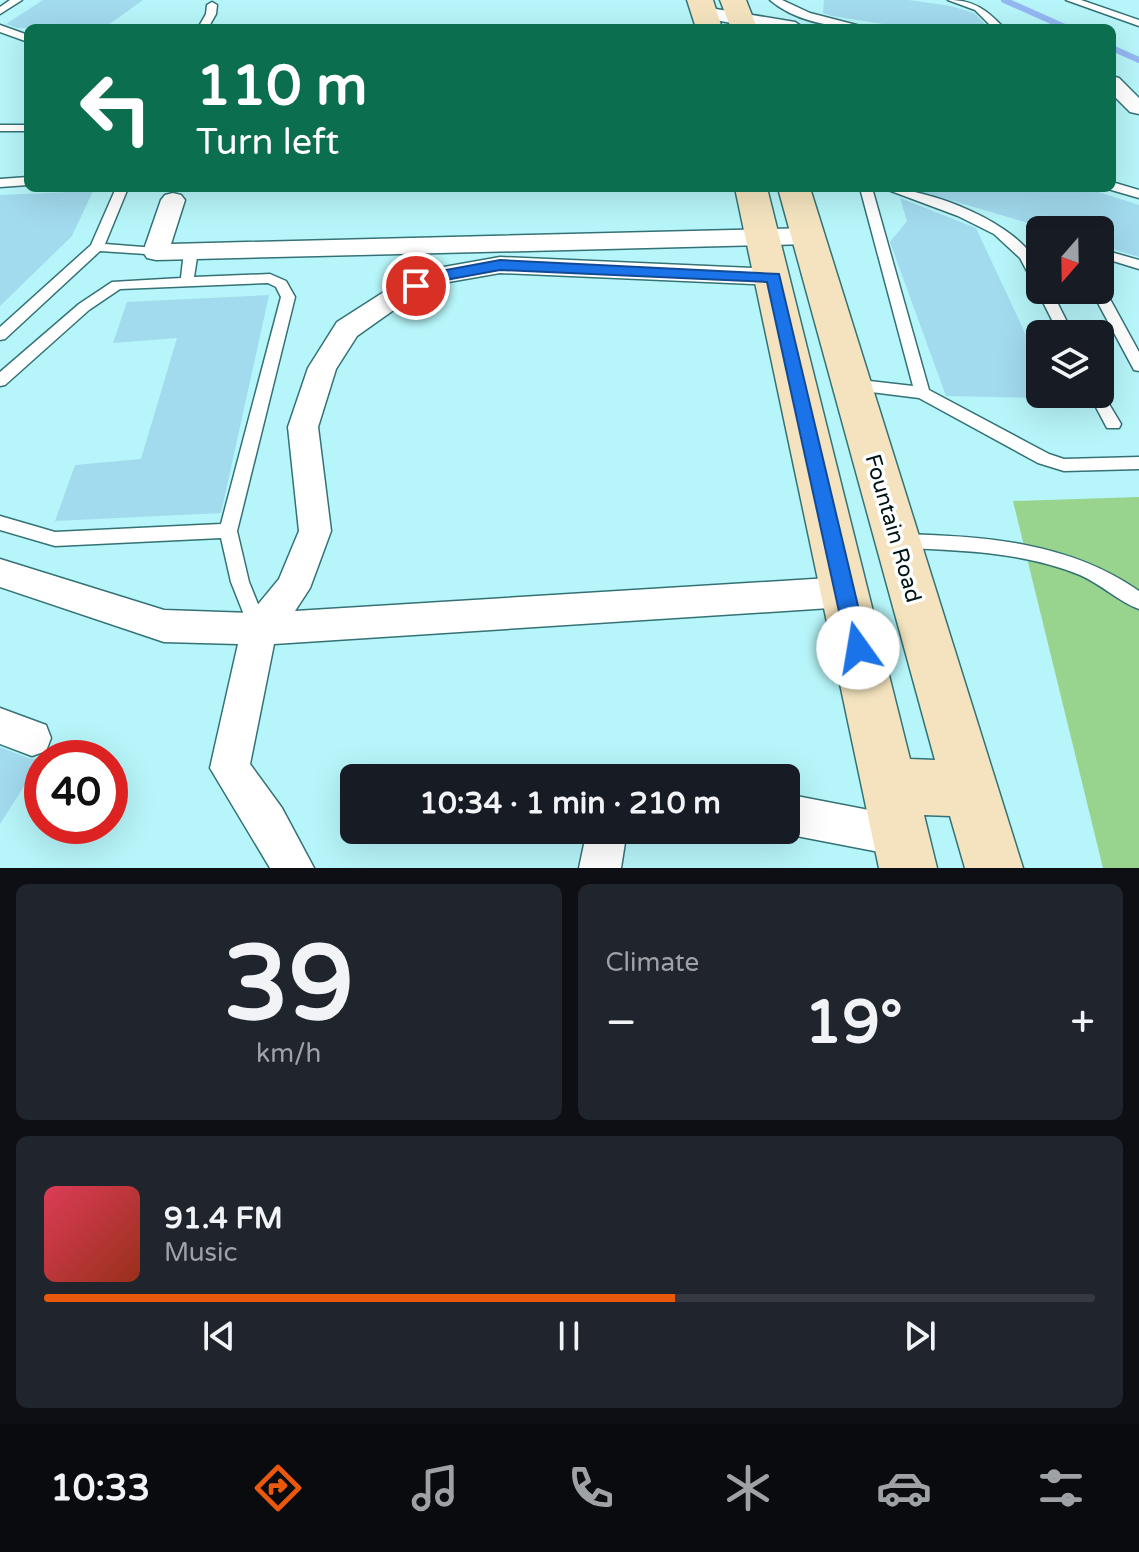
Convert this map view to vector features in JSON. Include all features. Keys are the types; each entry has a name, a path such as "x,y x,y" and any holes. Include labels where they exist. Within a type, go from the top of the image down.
{"street":[{"path":"704,14 739,16 776,24"},
{"path":"1116,83 1139,86"},
{"path":"1116,86 1138,109"},
{"path":"1116,104 1138,109"},
{"name":"Fountain Road","path":"753,192 852,385 994,868"},
{"name":"Fountain Road","path":"793,192 782,251 845,592 899,830"},
{"path":"173,200 156,252 782,251"},
{"path":"293,868 268,822 230,768 259,629 293,588 315,531 303,427 322,368 347,329 396,296 436,276 500,265 782,251"},
{"path":"0,573 164,626 259,629 845,592"},
{"path":"800,816 899,830 971,789"},
{"path":"600,868 604,844"}],"lane":[{"path":"0,11 17,0"},
{"path":"775,0 798,14 835,24"},
{"path":"953,0 978,8 995,24"},
{"path":"1071,0 1139,23"},
{"path":"205,24 211,14 211,2"},
{"path":"0,28 24,37"},
{"path":"0,128 24,128"},
{"path":"0,183 24,181"},
{"path":"1116,187 1139,194"},
{"path":"0,335 97,247 120,192"},
{"path":"867,192 922,393"},
{"path":"900,192 969,217 998,232 1026,255"},
{"path":"97,247 156,252"},
{"path":"187,282 191,251"},
{"path":"1114,257 1139,265"},
{"path":"0,381 84,307 117,285 270,278 281,284 288,297 228,531 240,582 259,629"},
{"path":"1106,304 1139,366"},
{"path":"852,385 922,393 1044,459 1064,465 1139,463"},
{"path":"1104,408 1113,424"},
{"path":"0,523 55,539 228,531"},
{"path":"898,540 980,543 1029,552 1078,568 1128,592 1139,601"}],"green space":[{"path":"1139,497 1139,868 1103,868 1013,501"}],"building":[{"path":"43,0 143,0 110,24 24,24 24,28 17,28 6,24"},
{"path":"824,0 908,0 951,6 974,13 985,24 883,24 823,13"},
{"path":"93,192 72,236 0,306 0,195"},
{"path":"923,192 1098,192 1139,205 1139,257 1114,249 1114,216 1026,216 1026,222"},
{"path":"900,198 976,228 1026,335 1026,398 946,396 890,242 907,221"},
{"path":"269,295 221,513 55,521 75,465 141,459 177,338 113,343 127,302"},
{"path":"0,747 24,756 24,786 0,824"}],"waterway":[{"path":"1004,0 1058,24"},
{"path":"1116,50 1139,60"}],"route":[{"path":"416,286 436,276 500,265 773,277 858,648"}]}
